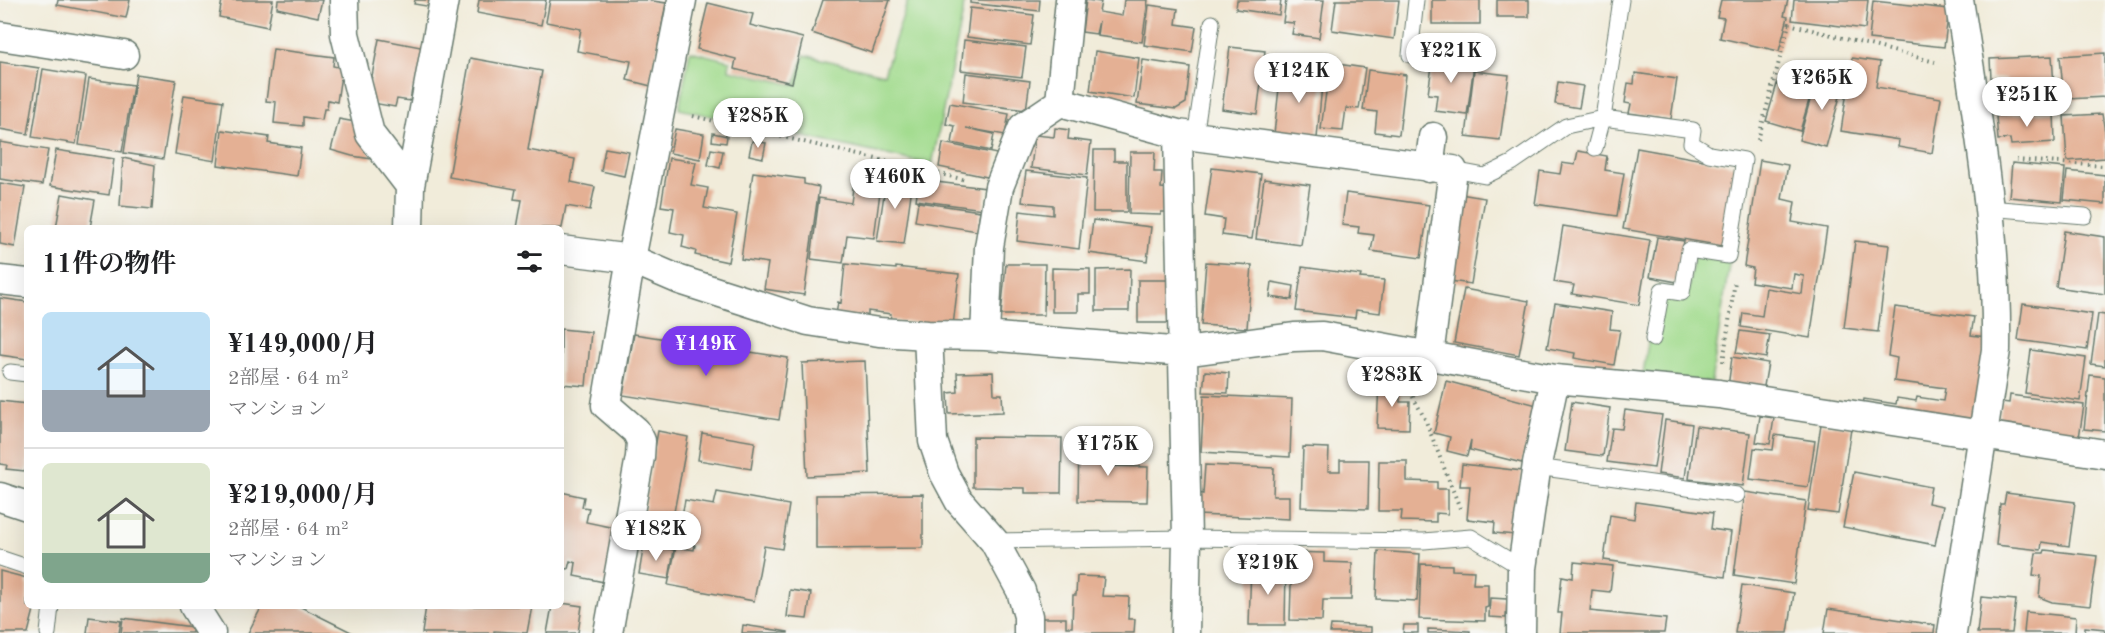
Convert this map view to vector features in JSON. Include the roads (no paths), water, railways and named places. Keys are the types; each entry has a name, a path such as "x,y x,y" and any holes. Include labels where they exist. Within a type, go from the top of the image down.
{"street":[{"path":"344,0 345,34 370,134 410,186"},
{"path":"409,225 410,186 444,0"},
{"path":"608,633 640,457 640,441 636,430 606,405 631,259 682,0"},
{"path":"1060,102 1070,0"},
{"path":"1952,633 1996,350 1988,208 1959,0"},
{"path":"0,36 124,55"},
{"path":"984,336 989,247 999,187 1023,127 1060,102 1187,135 1441,169"},
{"path":"1185,633 1187,538 1184,352 1187,135"},
{"path":"1429,356 1441,169 1433,137"},
{"path":"564,250 631,259 680,280 808,321 879,332 984,336 1184,352 1294,337 1322,336 1555,379 1719,394 2105,454"},
{"path":"0,280 24,284"},
{"path":"928,335 933,441 938,456 959,501 994,541 1021,591 1028,616 1028,633"},
{"path":"1521,633 1522,567 1537,467 1555,379"},
{"path":"0,496 24,505"},
{"path":"196,609 211,633"}],"lane":[{"path":"1410,55 1416,0"},
{"path":"1595,148 1603,118 1621,0"},
{"path":"1187,135 1212,22"},
{"path":"1441,169 1485,176 1512,162 1566,126 1603,118 1693,130 1691,143 1709,154 1744,160 1728,256 1689,250 1682,293 1662,290 1653,339"},
{"path":"1988,208 2085,216"},
{"path":"10,372 24,374"},
{"path":"1537,467 1737,495"},
{"path":"994,541 1187,538 1424,541 1471,537 1522,567"},
{"path":"0,558 24,566"},
{"path":"48,633 51,609"}]}
